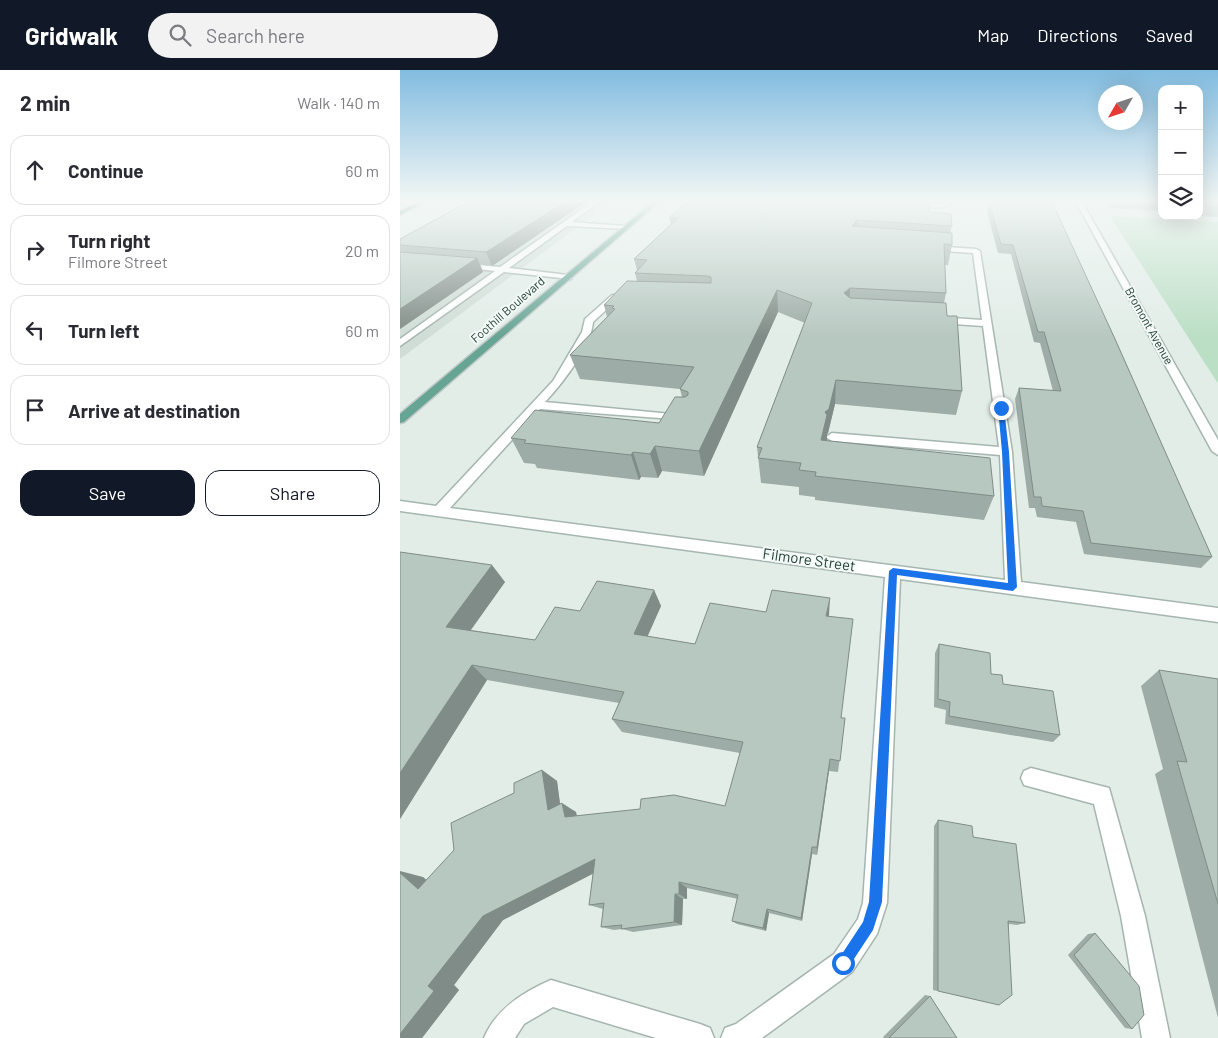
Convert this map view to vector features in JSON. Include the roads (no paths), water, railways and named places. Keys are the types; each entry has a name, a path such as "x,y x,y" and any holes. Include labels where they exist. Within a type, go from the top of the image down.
{"main road":[{"name":"Foothill Boulevard","path":"400,420 603,247"}],"street":[{"path":"400,343 535,247"},
{"path":"923,247 976,251 986,306 986,323 1001,408 1006,452 1013,587"},
{"name":"Bromont Avenue","path":"1104,247 1218,451"},
{"path":"451,265 568,277"},
{"path":"439,511 557,383 587,332 588,321 615,297 634,298"},
{"path":"927,320 986,323"},
{"path":"536,405 686,418"},
{"path":"832,437 1006,452"},
{"name":"Filmore Street","path":"400,506 1218,615"},
{"path":"735,1038 741,1037 843,963 868,925 875,902 893,571"},
{"path":"1031,778 1102,795 1132,907 1147,974 1156,1038"},
{"path":"498,1038 515,1015 551,993 700,1038"}]}
